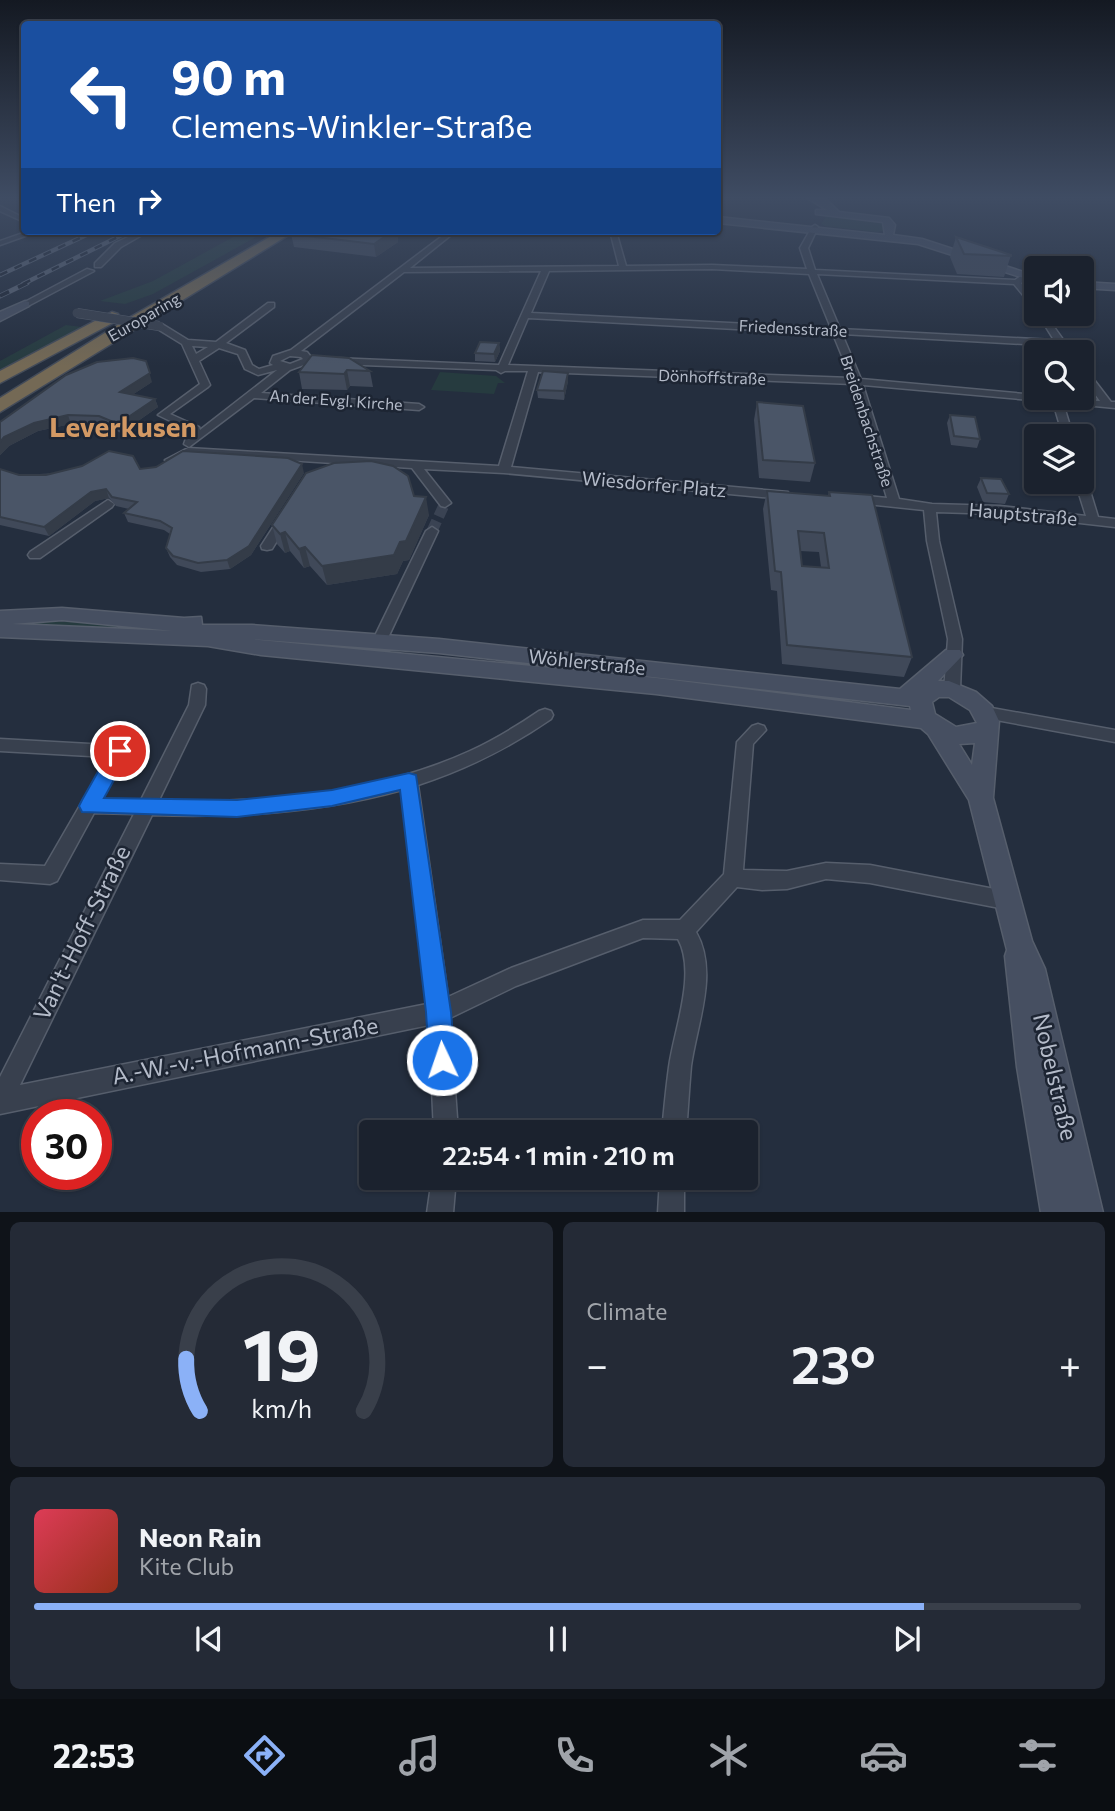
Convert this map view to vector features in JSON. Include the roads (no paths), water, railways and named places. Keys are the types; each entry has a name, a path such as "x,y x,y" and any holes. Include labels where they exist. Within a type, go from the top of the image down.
{"highway":[{"name":"Europaring","path":"0,405 242,253"},
{"name":"Europaring","path":"0,393 250,253"},
{"path":"0,378 78,334 192,284"},
{"path":"0,421 192,284"}],"main road":[{"path":"956,253 1024,275"},
{"path":"969,253 1024,274"},
{"path":"1094,286 1115,287"},
{"path":"0,317 25,304"},
{"path":"0,608 62,614"},
{"name":"Wöhlerstraße","path":"0,618 62,614 184,625 188,628 257,640 484,667 891,704"},
{"name":"Wöhlerstraße","path":"0,630 159,639 176,645 215,650 257,640 379,642 891,704 932,722"},
{"path":"891,704 925,684 937,665 953,655"},
{"path":"891,704 965,737 982,733 987,721 972,699 952,690 932,690 932,722"},
{"name":"Nobelstraße","path":"981,798 987,721"},
{"name":"Nobelstraße","path":"932,722 981,798 1010,901 1019,944 1031,969 1086,1212"},
{"name":"Nobelstraße","path":"1019,944 1018,967 1059,1212"}],"street":[{"path":"25,304 90,271 103,268 98,265 110,253"},
{"path":"284,367 275,363 276,358 294,352 424,253"},
{"path":"619,253 623,267"},
{"name":"Breidenbachstraße","path":"805,253 810,271 857,382 894,502 932,508"},
{"path":"401,270 623,267 810,271 1016,282 1024,279"},
{"path":"501,370 546,268"},
{"path":"1016,282 1024,293"},
{"path":"195,359 239,331 233,331 271,305"},
{"path":"77,313 159,326 186,343 205,385 163,415 195,429 188,447"},
{"name":"Friedensstraße","path":"526,315 1024,340"},
{"path":"186,343 198,339"},
{"path":"186,343 219,345 242,352"},
{"path":"242,352 248,368 258,372 308,360 307,355 294,352"},
{"path":"195,359 242,352"},
{"name":"Dönhoffstraße","path":"308,360 501,370 857,382 1024,397"},
{"path":"158,468 253,395 284,367"},
{"path":"504,470 533,371"},
{"path":"1094,384 1111,405"},
{"name":"An der Evgl. Kirche","path":"253,395 419,407"},
{"name":"Wiesdorfer Platz","path":"188,447 318,466 415,464 799,496"},
{"path":"415,464 445,503"},
{"path":"1085,494 1093,520"},
{"path":"840,498 894,502"},
{"path":"41,552 108,504"},
{"path":"267,546 294,504"},
{"path":"932,508 929,513 933,541 955,639 952,690"},
{"name":"Hauptstraße","path":"932,508 1000,510 1115,523"},
{"path":"379,642 432,531"},
{"name":"Van't-Hoff-Straße","path":"0,1101 144,806 197,705 198,689"},
{"path":"89,806 237,808 332,798 409,780 473,759 525,730 545,715"},
{"path":"987,721 1115,736"},
{"path":"675,1120 680,1066 696,978 694,948 684,930 733,878 745,742 758,730"},
{"path":"0,745 120,751 50,875 0,872"},
{"path":"409,780 439,1012 445,1120"},
{"path":"733,878 787,880 826,871 870,874 1010,901"},
{"name":"A.-W.-v.-Hofmann-Straße","path":"0,1101 439,1012 511,978 643,929 684,930"},
{"path":"440,1212 443,1190"},
{"path":"671,1212 672,1190"}],"tunnel":[{"path":"432,531 445,503"}],"railway":[{"path":"0,275 48,253"},
{"path":"23,284 86,253"},
{"path":"0,296 27,283"}],"district":[{"name":"Leverkusen","path":"123,427"}]}
